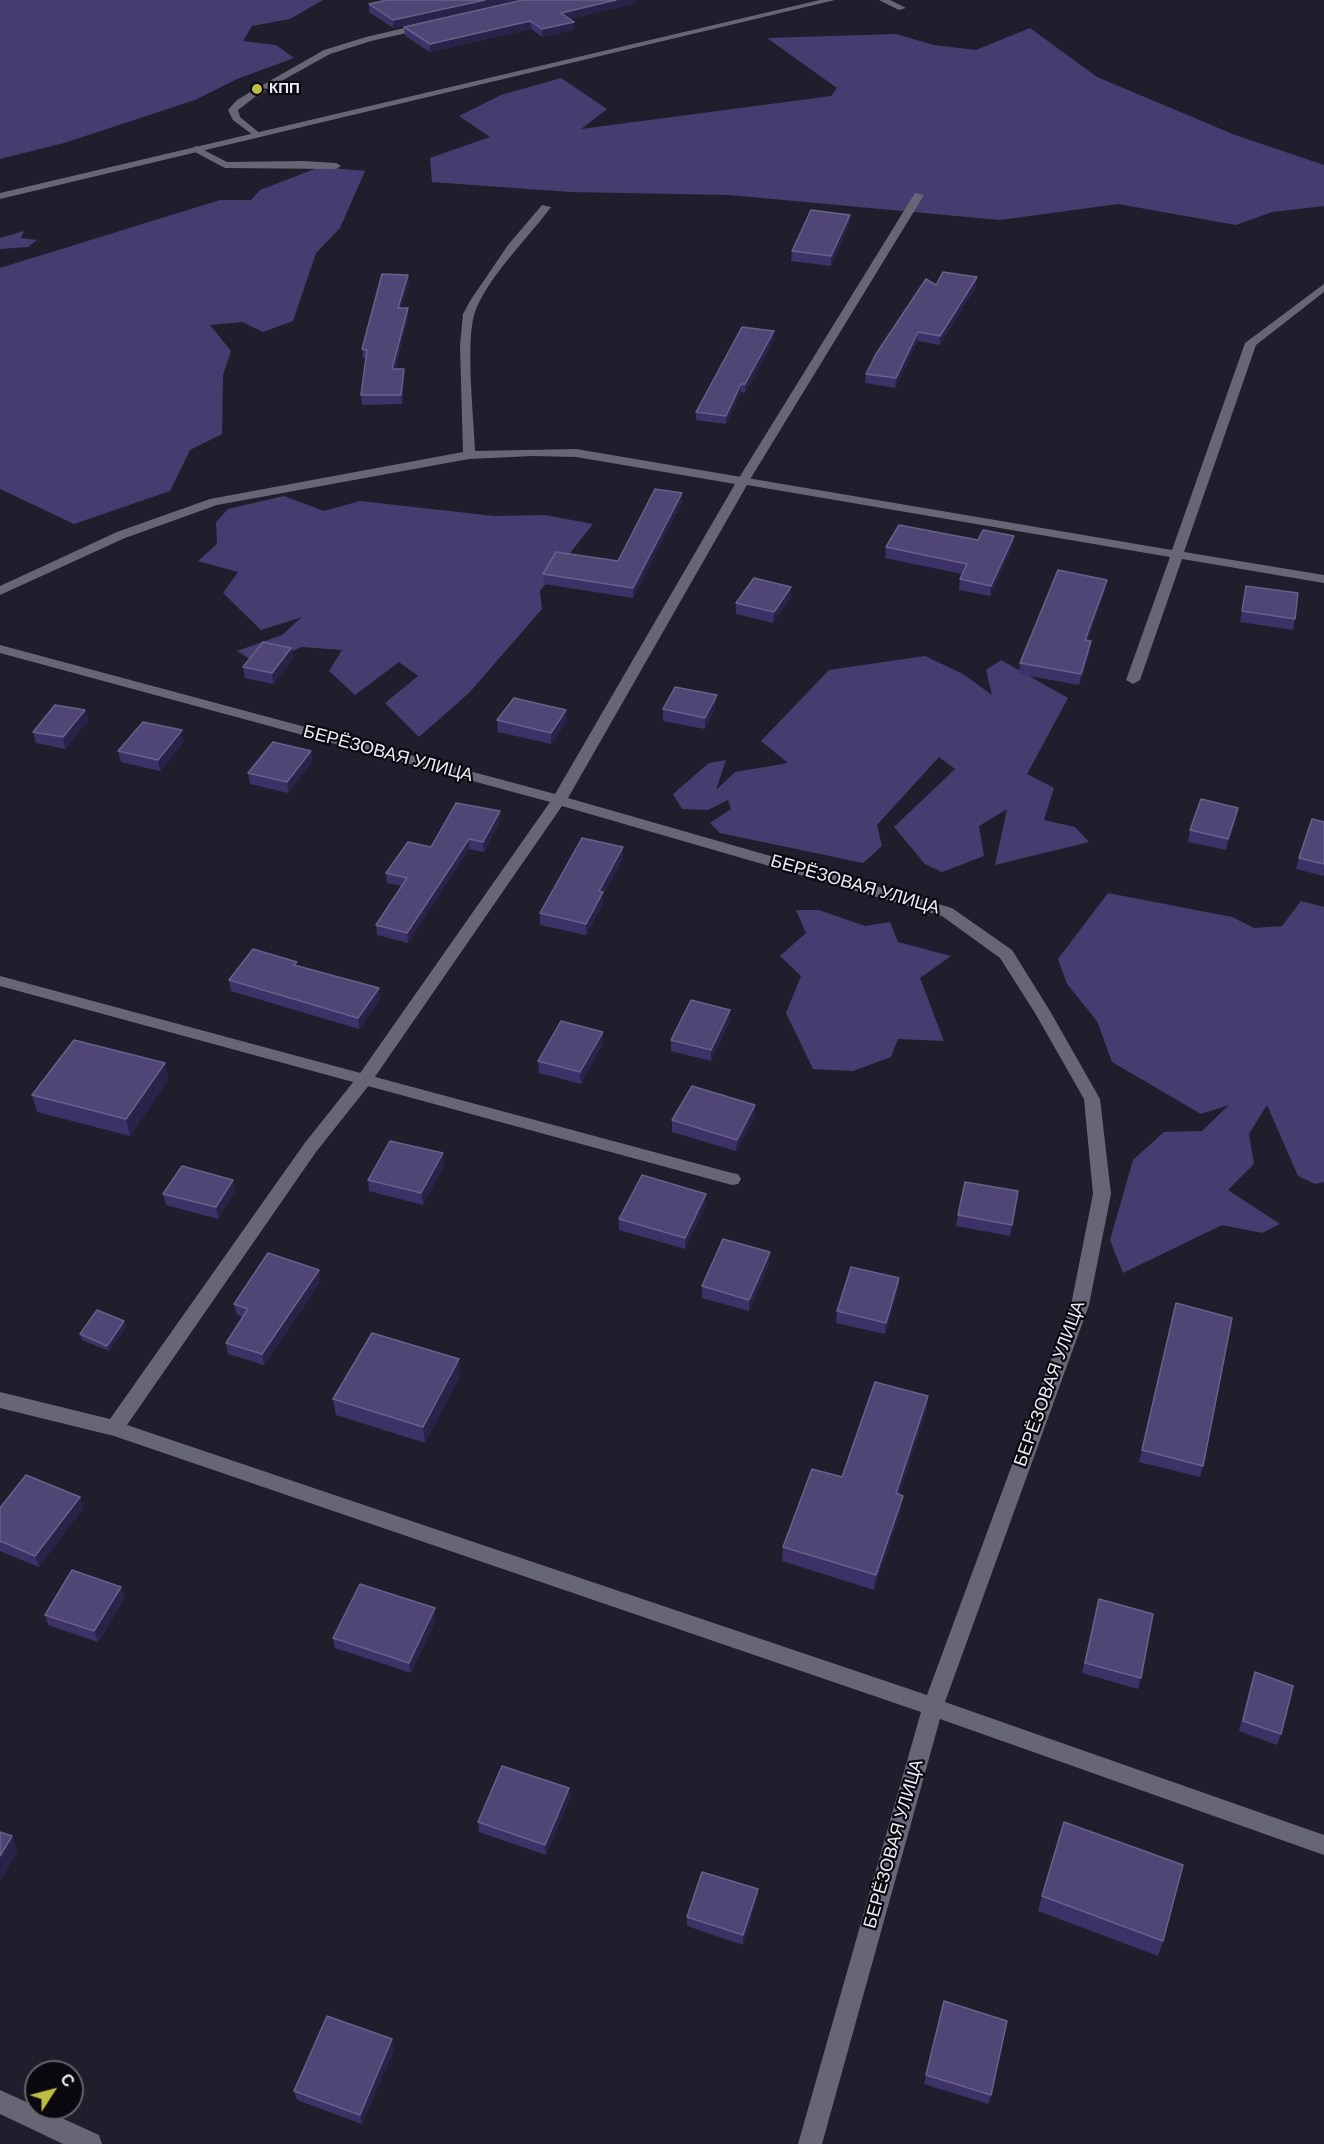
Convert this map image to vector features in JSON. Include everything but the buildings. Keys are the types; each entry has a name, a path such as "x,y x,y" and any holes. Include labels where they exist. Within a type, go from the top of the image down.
{"street":[{"path":"0,196 831,0"},
{"path":"883,0 902,8"},
{"path":"264,87 327,52 369,39 439,23"},
{"path":"255,93 240,102 233,110 236,118 257,135"},
{"path":"196,149 225,165 336,166"},
{"path":"114,1428 310,1148 364,1080 559,800 743,481 919,195"},
{"path":"469,455 466,345 470,314 475,301 512,247 546,207"},
{"path":"1133,680 1251,343 1324,286"},
{"path":"0,591 121,535 214,502 469,455 533,452 576,453 1324,579"},
{"name":"БЕРЁЗОВАЯ УЛИЦА","path":"0,649 559,800 947,912 1005,954 1042,1011 1092,1100 1101,1194 1080,1305 933,1707 810,2144"},
{"path":"0,981 732,1179"},
{"path":"0,1400 114,1428 933,1707 1324,1845"},
{"path":"0,2103 90,2144"}],"shaded area":[{"path":"0,0 323,0 290,19 252,26 243,41 276,45 294,58 237,79 195,100 64,143 0,159"},
{"path":"1030,28 1097,77 1235,135 1324,165 1324,206 1272,212 1236,225 1118,204 1000,220 729,195 570,192 432,182 430,158 490,137 459,116 501,95 561,78 607,109 581,129 831,96 837,88 767,38 896,34 934,45 976,50"},
{"path":"320,167 365,171 340,228 316,253 293,321 263,332 242,322 210,325 231,351 223,375 222,434 190,450 170,491 74,524 0,489 0,268 220,200 251,200 260,190"},
{"path":"24,231 21,238 37,240 28,247 0,249 0,238"},
{"path":"284,496 324,511 360,501 494,516 545,515 593,524 540,591 542,609 469,693 419,737 385,703 418,676 399,662 355,695 329,671 342,650 302,647 258,664 237,651 282,635 302,617 261,630 223,593 238,572 198,561 217,544 216,522 228,509"},
{"path":"925,656 963,674 992,695 986,670 1001,660 1068,698 1027,774 1054,788 1044,820 1075,827 1089,842 995,865 1007,809 979,826 984,856 942,872 925,864 894,827 955,769 939,757 877,825 882,846 863,863 720,833 710,823 731,809 728,800 708,810 682,809 673,794 709,763 726,760 716,790 735,772 788,763 761,741 829,670"},
{"path":"1108,893 1232,917 1254,928 1282,926 1301,901 1324,907 1324,1182 1315,1184 1298,1176 1267,1105 1249,1134 1254,1164 1228,1190 1280,1224 1262,1233 1222,1225 1123,1273 1110,1240 1133,1160 1164,1132 1202,1131 1229,1105 1201,1114 1112,1062 1097,1021 1067,984 1058,959"},
{"path":"796,910 819,910 865,926 890,922 898,942 951,956 920,978 944,1041 898,1039 891,1057 853,1071 813,1069 786,1013 801,976 780,956 806,933"}],"tunnel":[{"path":"255,93 264,87"}],"place":[{"name":"КПП","path":"257,89"}]}
